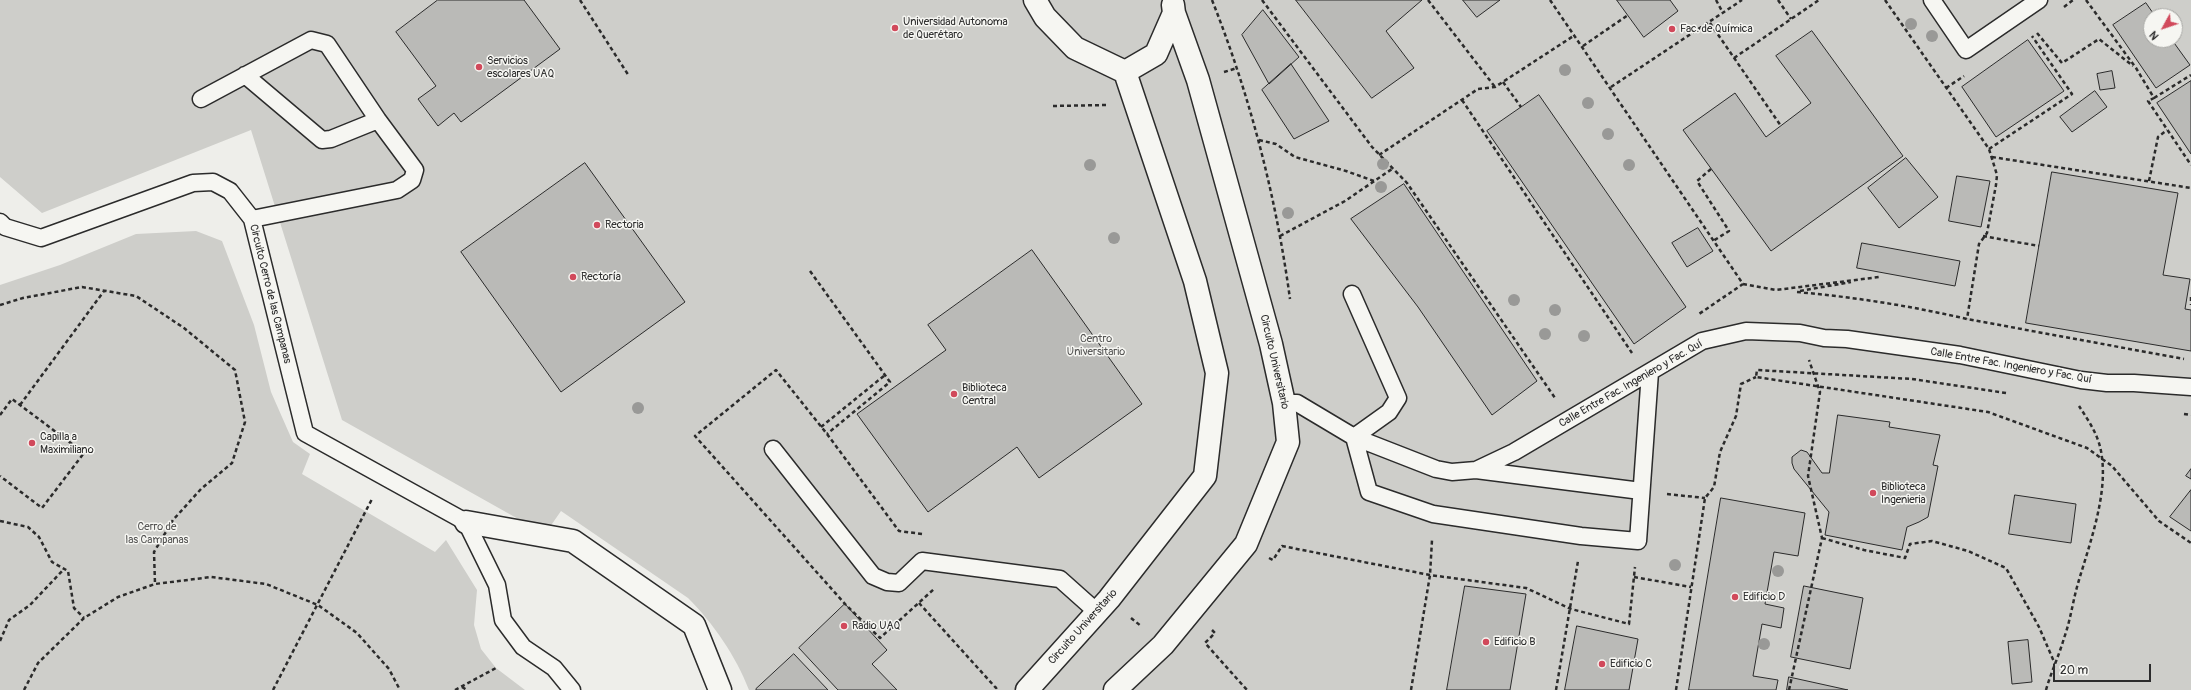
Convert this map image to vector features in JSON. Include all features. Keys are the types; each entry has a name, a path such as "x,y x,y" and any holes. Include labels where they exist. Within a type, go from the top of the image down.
{"street":[{"path":"1035,0 1045,17 1075,48 1125,72 1156,54 1173,6"},
{"name":"Circuito Universitario","path":"1115,690 1163,645 1246,544 1288,442 1284,403 1271,344 1198,80 1173,6"},
{"name":"Circuito Universitario","path":"1027,690 1098,612 1206,476 1217,373 1195,281 1125,72"},
{"name":"Circuito Cerro de las Campanas","path":"466,522 573,541 694,625 720,690"}],"lane":[{"path":"1932,0 1966,50 2039,0"},
{"path":"201,99 311,40 327,44 378,120 415,170 412,180 397,190 252,219"},
{"path":"245,75 322,140 331,139 378,120"},
{"name":"Circuito Cerro de las Campanas","path":"3,224 41,238 193,183 213,182 230,191 252,219 305,433 466,522"},
{"path":"1352,294 1398,398 1389,412 1354,437 1369,492 1433,514 1581,536 1638,541 1650,372"},
{"name":"Calle Entre Fac. Ingeniero y Fac. Quí","path":"1284,403 1297,403 1354,437 1436,469 1452,472 1476,470 1569,421 1702,341 1746,331 1800,332 1824,338 1960,355 2081,380 2191,388"},
{"path":"773,449 873,576 887,582 899,583 922,561 1060,579 1098,612"},
{"path":"1476,470 1641,491"},
{"path":"466,522 497,585 503,620 523,647 554,668 572,690"}],"path":[{"path":"580,0 629,76"},
{"path":"1262,0 1379,155 1407,183 1540,379 1556,400 1561,396"},
{"path":"1428,0 1495,87"},
{"path":"1550,0 1583,46 1743,284 1776,290 1879,276 1797,292 1851,297 1946,313 1967,319 2129,350 2191,360"},
{"path":"1716,0 1723,13"},
{"path":"1611,88 1742,0"},
{"path":"1778,0 1791,19"},
{"path":"1734,58 1819,0"},
{"path":"1885,0 1989,149 1997,175 1987,233 1982,236 1978,244 1967,319"},
{"path":"2086,0 2136,68 2154,98"},
{"path":"1583,46 1628,15"},
{"path":"1710,22 1781,126"},
{"path":"2033,28 2062,63 2099,39 2136,68"},
{"path":"1989,149 2072,94 2029,31"},
{"path":"1379,155 1478,89 1495,87 1575,35"},
{"path":"2191,75 2148,101 2191,165"},
{"path":"1503,82 1521,107"},
{"path":"1946,88 1955,82"},
{"path":"1462,100 1634,356"},
{"path":"1053,106 1136,104"},
{"path":"2149,181 2158,137 2167,130"},
{"path":"1258,140 1276,144 1295,157 1346,171 1374,182"},
{"path":"1992,157 2191,188"},
{"path":"1280,236 1345,201 1392,169"},
{"path":"1711,169 1696,180 1728,231 1713,241"},
{"path":"1982,236 2039,246"},
{"path":"810,271 890,382 827,434"},
{"path":"1694,318 1743,284"},
{"path":"0,305 23,298 82,287 136,296 184,328 235,370 245,422 232,463 201,489 172,520 154,552 155,584"},
{"path":"20,405 104,291"},
{"path":"2191,297 2191,305"},
{"path":"1789,690 1822,538 1808,476 1820,392 1800,332"},
{"path":"925,534 899,531 827,434 776,370 695,436 846,605 880,638 936,587"},
{"path":"1756,377 1757,370 1912,379 2012,393"},
{"path":"821,427 885,375"},
{"path":"1676,690 1704,498 1714,488 1720,452 1736,416 1741,384 1756,377 1988,412 2087,448 2112,466 2159,521 2191,543"},
{"path":"0,415 12,399 84,453 42,508 0,476"},
{"path":"2046,690 2065,637 2079,580 2090,548 2101,491 2102,458 2094,429 2089,419 2076,402 2083,403"},
{"path":"2183,414 2191,415"},
{"path":"1641,491 1704,498"},
{"path":"273,690 364,513"},
{"path":"1411,690 1430,575 1433,514"},
{"path":"0,521 28,526 39,537 52,562 68,571 74,608 84,618"},
{"path":"1556,690 1581,536"},
{"path":"1822,538 1864,550 1905,558 1910,544 1932,541 1968,551 2006,568 2039,627 2055,664"},
{"path":"1273,560 1282,546 1430,575 1526,588 1570,609 1629,624 1638,541"},
{"path":"0,641 9,620 30,605 64,569"},
{"path":"24,690 38,663 84,618 118,597 155,584 211,577 266,584 318,605 357,633 389,669 400,690"},
{"path":"1634,577 1691,587"},
{"path":"919,603 996,688"},
{"path":"1215,633 1205,643 1247,690"},
{"path":"455,690 496,668"},
{"path":"462,687 466,690"}],"green space":[{"name":"Centro Universitario","path":"0,0 2191,0 2191,690 749,690 731,653 715,629 688,598 561,511 545,534 342,420 251,130 42,213 0,177"},
{"name":"Cerro de las Campanas","path":"196,231 222,241 254,325 271,392 293,442 310,454 302,474 435,552 446,540 477,590 474,625 481,649 496,668 525,690 0,690 0,285 60,265 136,234"}],"building":[{"name":"Servicios escolares UAQ","path":"438,0 524,0 560,49 461,122 454,113 438,126 418,99 436,86 396,32"},
{"path":"1296,0 1422,0 1386,31 1414,68 1372,98"},
{"path":"1463,0 1500,0 1477,17"},
{"path":"1617,0 1670,0 1678,11 1644,37"},
{"path":"2146,3 2149,8 2143,8 2143,48 2178,48 2190,65 2156,88 2113,25"},
{"path":"1263,10 1299,57 1269,84 1242,35"},
{"path":"1812,31 1903,156 1771,251 1683,130 1735,93 1766,137 1811,103 1776,56"},
{"path":"2028,40 2064,91 1996,137 1962,87"},
{"path":"1291,64 1329,121 1294,139 1262,90"},
{"path":"2112,71 2115,88 2100,90 2097,74"},
{"path":"2191,81 2191,154 2157,103"},
{"path":"2095,91 2107,107 2072,132 2060,117"},
{"path":"1539,95 1686,307 1634,344 1487,131"},
{"path":"1906,158 1938,197 1899,228 1868,188"},
{"name":"Rectoría","path":"585,163 685,302 561,392 461,252"},
{"path":"2052,172 2178,193 2163,275 2190,279 2185,309 2191,310 2191,351 2026,323"},
{"path":"1957,176 1990,181 1981,227 1949,221"},
{"path":"1404,184 1537,381 1492,415 1418,307 1351,219"},
{"path":"1698,228 1713,251 1687,267 1672,243"},
{"path":"1862,243 1960,261 1955,286 1857,268"},
{"path":"1032,250 1142,404 1039,478 1017,447 928,512 857,414 946,350 928,325"},
{"name":"Biblioteca Ingenieria","path":"1838,415 1890,422 1889,427 1940,435 1933,465 1938,466 1928,517 1907,527 1902,550 1825,535 1829,512 1794,469 1792,457 1801,450 1807,452 1822,473 1829,473"},
{"path":"2191,469 2191,479 2186,476"},
{"path":"2191,490 2191,531 2170,517"},
{"path":"2015,495 2076,504 2071,543 2009,534"},
{"name":"Edificio D","path":"1721,498 1805,513 1798,556 1774,552 1765,604 1784,608 1781,628 1762,624 1753,676 1778,680 1776,690 1689,690"},
{"name":"Edificio B","path":"1465,586 1526,594 1510,690 1447,690"},
{"path":"1804,586 1863,598 1850,669 1791,657"},
{"name":"Radio UAQ","path":"845,604 887,650 872,664 897,690 838,690 799,648"},
{"name":"Edificio C","path":"1577,626 1638,639 1629,690 1565,690"},
{"path":"2028,640 2032,682 2012,684 2008,642"},
{"path":"794,654 828,690 756,690 756,689"},
{"path":"1789,677 1848,690 1787,690"}],"place":[{"name":"Universidad Autonoma de Querétaro","path":"895,28"},
{"name":"Fac. de Química","path":"1672,29"},
{"name":"Servicios escolares UAQ","path":"479,67"},
{"name":"Rectoria","path":"597,225"},
{"name":"Rectoría","path":"573,277"},
{"name":"Biblioteca Central","path":"954,394"},
{"name":"Capilla a Maximiliano","path":"32,443"},
{"name":"Biblioteca Ingenieria","path":"1873,493"},
{"name":"Edificio D","path":"1735,597"},
{"name":"Radio UAQ","path":"844,626"},
{"name":"Edificio B","path":"1486,642"},
{"name":"Edificio C","path":"1602,664"}]}
